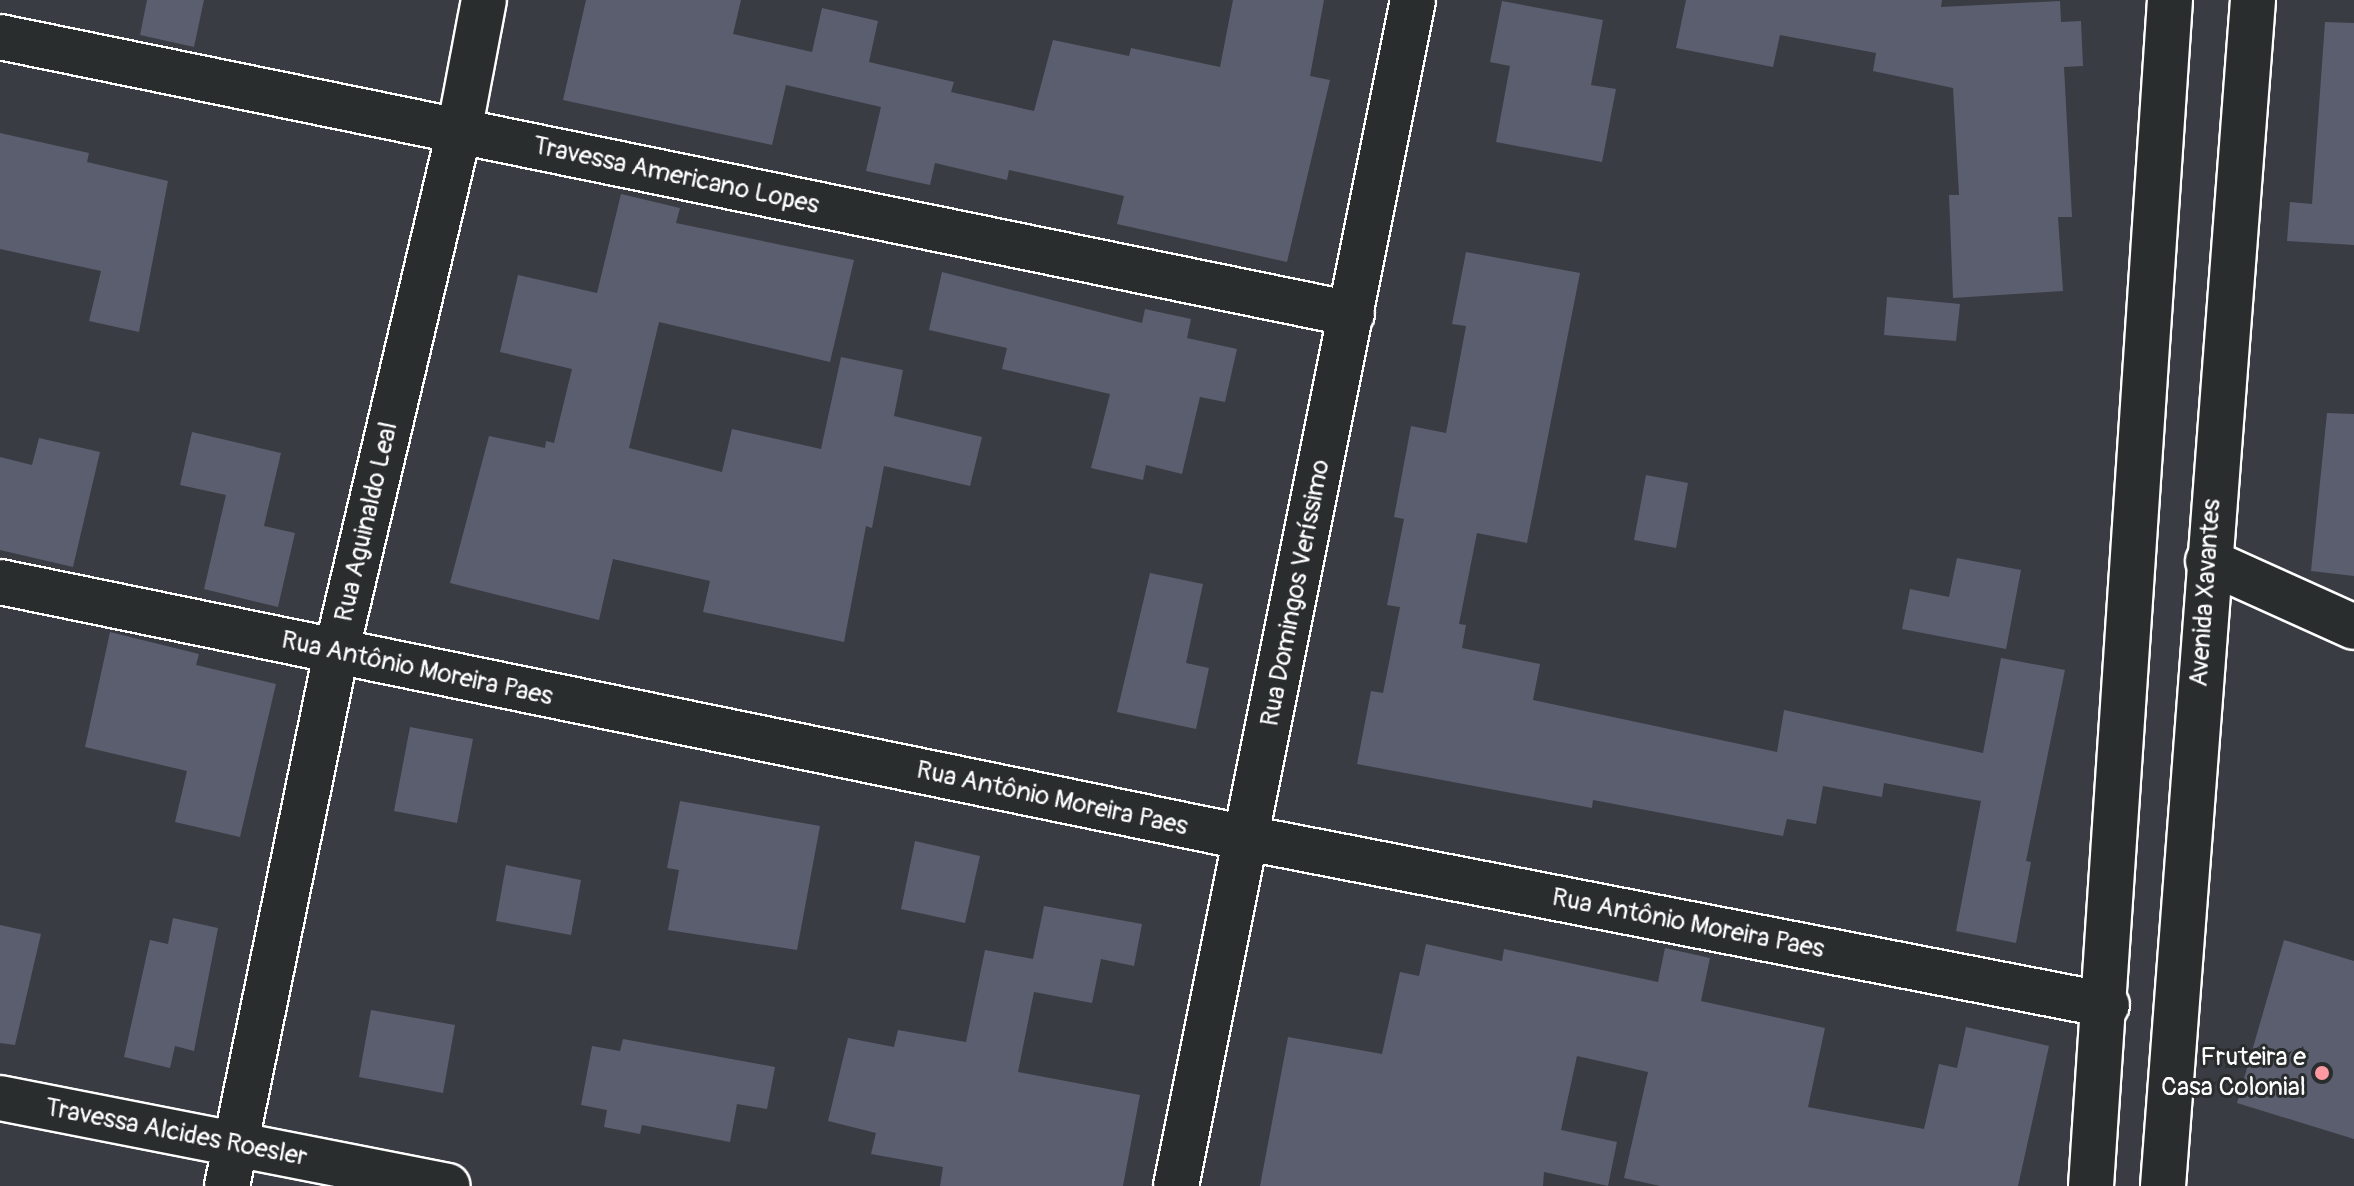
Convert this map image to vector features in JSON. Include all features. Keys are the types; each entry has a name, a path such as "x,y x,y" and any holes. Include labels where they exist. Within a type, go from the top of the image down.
{"street":[{"name":"Rua Aguinaldo Leal","path":"231,1166 336,653 459,132 484,0"},
{"name":"Rua Domingos Veríssimo","path":"1176,1186 1413,0"},
{"path":"2091,1186 2107,1005 2170,0"},
{"name":"Avenida Xavantes","path":"2163,1186 2208,561 2253,0"},
{"name":"Travessa Americano Lopes","path":"0,37 1352,314"},
{"path":"2208,561 2354,627"},
{"name":"Rua Antônio Moreira Paes","path":"0,582 1247,838 2107,1005"},
{"name":"Travessa Alcides Roesler","path":"0,1098 231,1166 447,1186"}],"building":[{"path":"147,0 204,0 194,47 140,35"},
{"path":"586,0 741,0 733,34 812,52 822,8 878,21 869,62 954,82 951,92 1034,111 1053,40 1129,56 1131,48 1220,67 1233,0 1324,0 1310,76 1330,80 1287,262 1117,224 1124,196 1009,170 1007,180 935,163 930,185 866,171 881,107 786,85 772,145 563,100"},
{"path":"1686,0 1942,0 1941,7 2060,1 2061,22 2081,21 2083,66 2064,67 2072,217 2058,217 2063,291 1953,298 1949,195 1959,195 1953,88 1873,71 1876,53 1780,35 1773,67 1676,48"},
{"path":"1502,1 1603,20 1591,85 1616,89 1602,162 1496,142 1510,66 1490,62"},
{"path":"2325,22 2354,23 2354,245 2287,241 2290,202 2312,204"},
{"path":"0,133 89,153 87,162 168,181 139,332 89,321 101,271 0,249"},
{"path":"621,194 680,208 676,223 854,260 830,362 659,322 629,448 722,472 732,429 821,449 841,357 903,370 894,416 982,437 970,486 884,466 872,528 866,526 844,642 703,612 710,581 613,559 599,620 450,583 489,436 545,448 546,441 554,443 572,369 500,352 518,275 597,293"},
{"path":"1466,252 1580,273 1527,543 1477,533 1459,624 1466,625 1462,648 1540,664 1533,700 1777,752 1784,710 1983,753 2001,658 2065,670 2026,861 2031,862 2016,943 1956,931 1981,801 1884,783 1882,797 1823,786 1816,824 1787,819 1783,836 1593,800 1592,808 1357,764 1371,691 1383,693 1400,607 1387,605 1404,519 1394,517 1411,426 1446,433 1466,326 1452,324"},
{"path":"942,272 1142,323 1145,309 1191,319 1187,338 1237,349 1225,402 1200,397 1182,474 1146,465 1143,480 1091,468 1110,394 1002,369 1007,348 929,330"},
{"path":"1887,297 1960,304 1956,341 1884,335"},
{"path":"2327,413 2354,414 2354,576 2311,571"},
{"path":"192,432 281,453 264,526 295,533 278,607 204,589 226,495 180,485"},
{"path":"39,438 100,452 73,567 0,550 0,457 32,465"},
{"path":"1646,475 1688,483 1676,548 1634,540"},
{"path":"1957,558 2021,570 2006,649 1902,629 1910,589 1949,597"},
{"path":"1150,573 1203,584 1186,663 1209,668 1196,729 1117,712"},
{"path":"110,632 199,654 196,665 276,684 240,837 175,822 187,771 85,747"},
{"path":"410,727 473,739 457,823 394,811"},
{"path":"680,801 820,826 797,950 668,930 679,870 667,868"},
{"path":"915,841 980,856 965,923 901,909"},
{"path":"506,865 581,880 571,935 496,921"},
{"path":"1044,906 1142,924 1134,966 1101,959 1092,1003 1034,992 1018,1072 1140,1095 1123,1186 940,1186 943,1167 871,1154 876,1133 828,1121 848,1038 894,1047 898,1030 966,1042 985,950 1033,959"},
{"path":"173,918 218,928 194,1051 175,1046 170,1068 124,1057 150,940 168,944"},
{"path":"0,925 41,934 15,1045 0,1043"},
{"path":"2284,940 2354,961 2354,1139 2237,1103"},
{"path":"1426,944 1502,961 1504,949 1658,982 1665,948 1710,958 1701,1001 1825,1028 1808,1107 1924,1129 1939,1064 1957,1068 1966,1027 2049,1046 2018,1186 1660,1186 1624,1178 1648,1072 1577,1056 1561,1130 1617,1142 1608,1186 1544,1172 1543,1186 1260,1186 1288,1037 1382,1054 1400,972 1419,976"},
{"path":"371,1010 455,1025 443,1093 359,1077"},
{"path":"623,1039 775,1067 767,1109 737,1104 730,1142 642,1125 640,1134 604,1127 607,1110 581,1105 592,1046 620,1051"}],"place":[{"name":"Fruteira e Casa Colonial","path":"2322,1073"}]}
